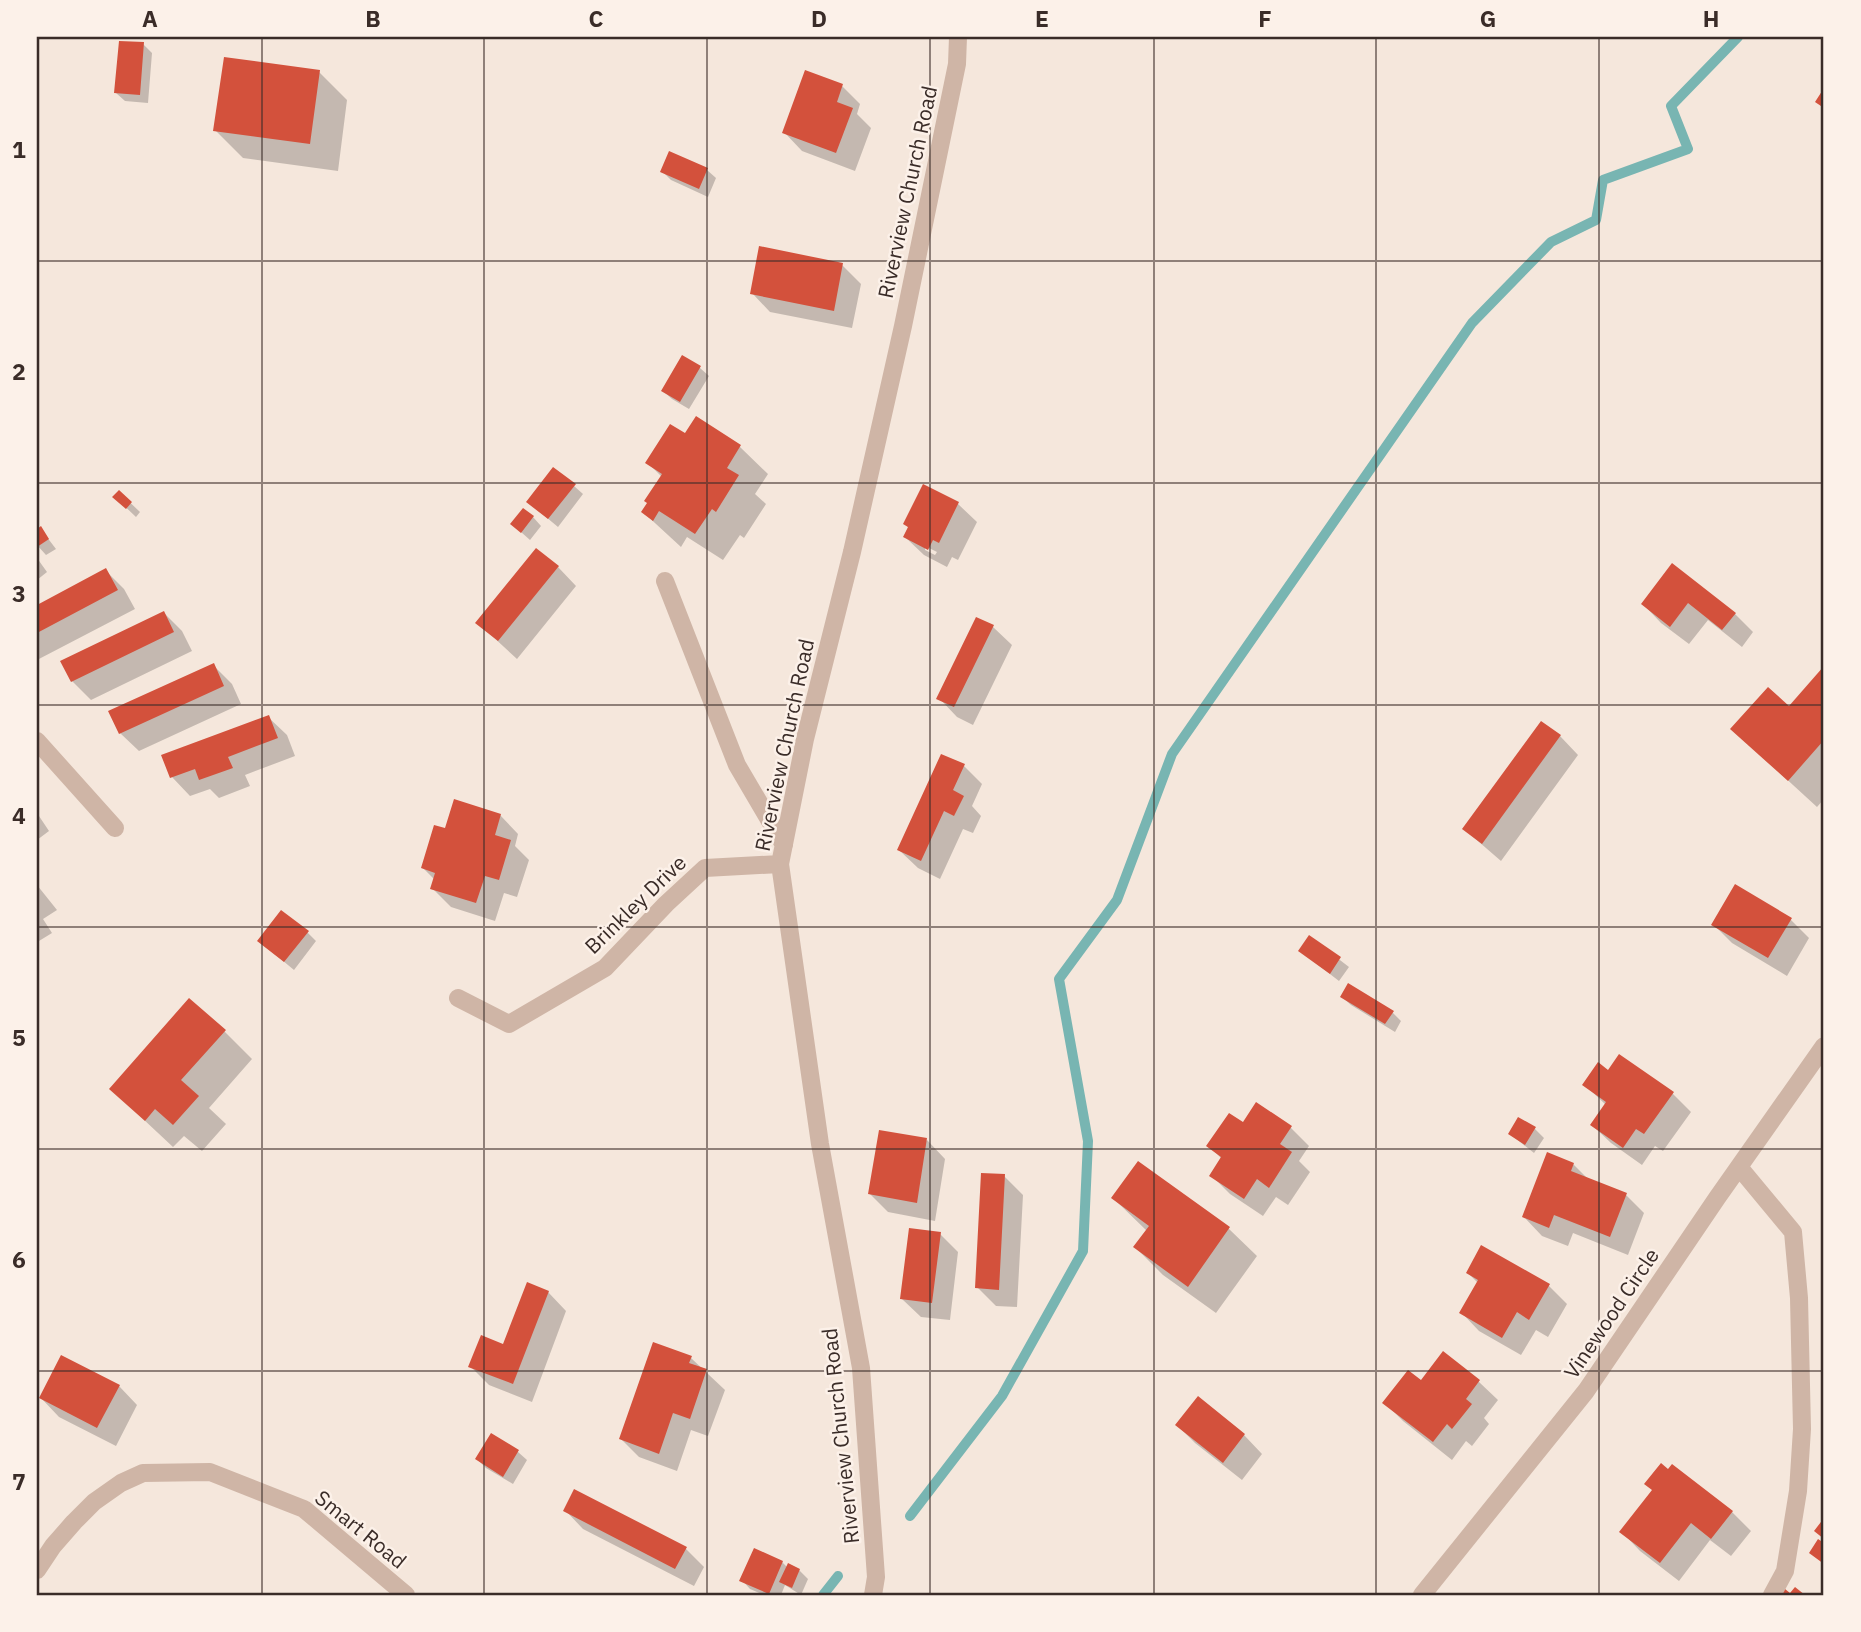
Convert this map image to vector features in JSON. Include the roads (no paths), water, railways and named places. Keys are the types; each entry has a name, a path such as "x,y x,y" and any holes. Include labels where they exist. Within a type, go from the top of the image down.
{"street":[{"name":"Riverview Church Road","path":"873,1595 876,1577 861,1368 820,1144 780,864 805,739 852,552 903,326 957,64 958,37"},
{"path":"665,581 737,765 785,845"},
{"path":"37,741 116,828"},
{"name":"Brinkley Drive","path":"458,998 509,1024 605,968 666,904 705,868 780,864"},
{"name":"Vinewood Circle","path":"1422,1595 1586,1391 1824,1046"},
{"path":"1739,1167 1793,1232 1800,1298 1802,1429 1798,1491 1786,1571 1772,1595"},
{"name":"Smart Road","path":"37,1570 74,1522 94,1502 121,1483 143,1473 210,1472 304,1509 406,1595"}],"waterway":[{"path":"910,1516 1002,1396 1083,1251 1088,1141 1059,979 1117,900 1172,754 1472,323 1551,242 1596,220 1603,180 1688,149 1671,106 1738,37"},
{"path":"823,1595 838,1576"}]}
